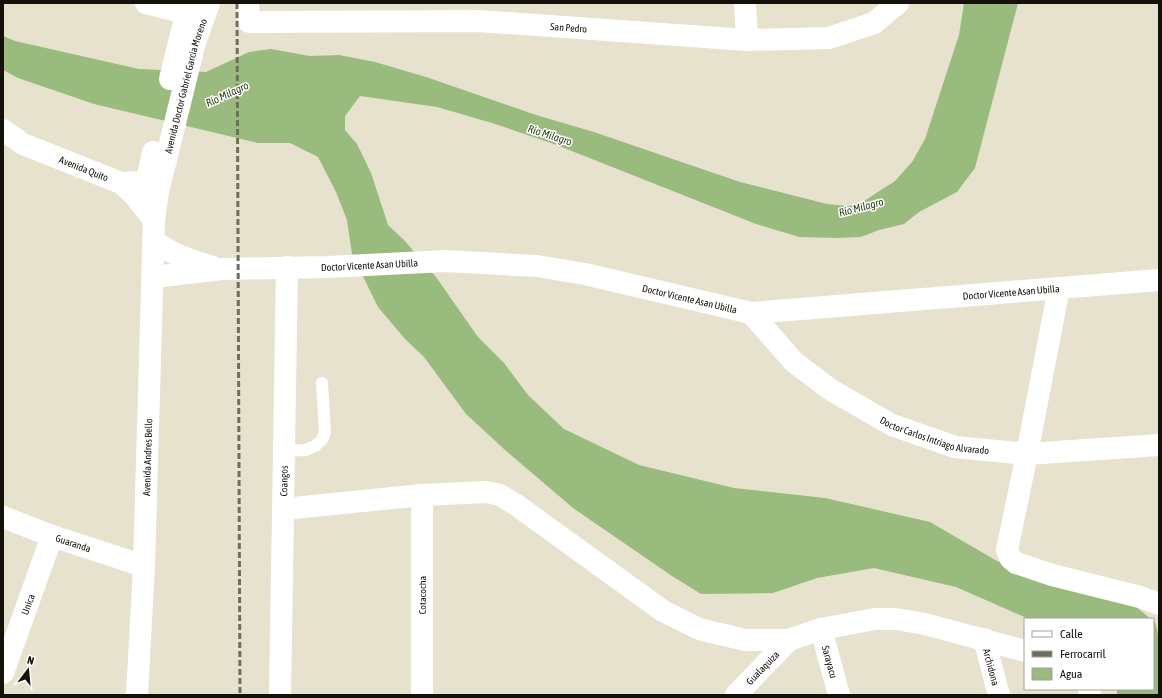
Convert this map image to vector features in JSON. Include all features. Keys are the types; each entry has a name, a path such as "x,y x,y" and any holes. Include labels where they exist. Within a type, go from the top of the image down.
{"street":[{"path":"146,3 188,8"},
{"name":"Avenida Doctor Gabriel García Moreno","path":"186,45 209,3"},
{"path":"745,3 747,40"},
{"name":"San Pedro","path":"249,13 478,12 747,40 829,38 874,23 898,3"},
{"name":"Avenida Doctor Gabriel García Moreno","path":"153,230 158,192 154,171 186,45 188,8"},
{"name":"Avenida Quito","path":"3,130 13,145 121,183 134,195 153,230"},
{"path":"121,183 143,182 154,171"},
{"name":"Doctor Vicente Asan Ubilla","path":"153,230 166,250 181,257 222,269"},
{"name":"Avenida Andres Bello","path":"137,695 144,566 153,277 153,230"},
{"name":"Doctor Vicente Asan Ubilla","path":"153,277 222,269 327,267 445,261 537,266 585,274 750,313 1159,280"},
{"name":"Coangos","path":"280,695 287,267"},
{"path":"1059,288 1007,550 1010,558 1016,563 1052,575 1140,597 1159,604"},
{"name":"Doctor Carlos Intriago Alvarado","path":"750,313 794,362 831,390 892,425 955,447 1027,454 1159,445"},
{"path":"284,508 422,495 486,492 500,495 514,504 663,611 699,629 745,640 789,640 820,629 876,619 896,619 925,624 1024,651"},
{"name":"Cotacocha","path":"422,495 422,695"},
{"name":"Guaranda","path":"3,517 52,536 144,566"},
{"name":"Unica","path":"3,672 52,536"},
{"name":"Sarayacu","path":"820,629 839,695"},
{"name":"Archidona","path":"984,639 999,695"},
{"name":"Gualaquiza","path":"736,695 789,640"}],"lane":[{"path":"284,451 306,450 315,446 322,440 325,432 322,384"}],"water":[{"name":"Río Milagro","path":"964,3 1018,3 975,168 957,192 919,212 904,224 879,230 861,237 799,237 756,224 554,144 492,123 437,107 360,96 345,116 345,130 357,144 371,173 388,225 404,240 436,277 478,337 504,363 528,395 564,429 639,465 734,488 825,498 930,522 997,561 1089,587 1130,602 1150,618 1027,618 956,587 874,568 817,578 773,593 701,594 672,576 573,508 504,449 466,414 424,357 405,339 378,307 352,254 347,220 336,192 318,157 290,143 258,143 94,104 18,78 3,70 3,36 15,41 139,69 206,72 249,52 271,49 310,56 339,55 375,62 426,77 740,182 827,204 849,206 861,203 895,181 912,162 925,139 959,35"},
{"path":"1154,622 1158,633 1159,644 1159,695 1120,695 1120,690 1154,690"}],"waterway":[{"path":"1120,690 1120,695"}],"railway":[{"path":"237,3 240,695"}]}
